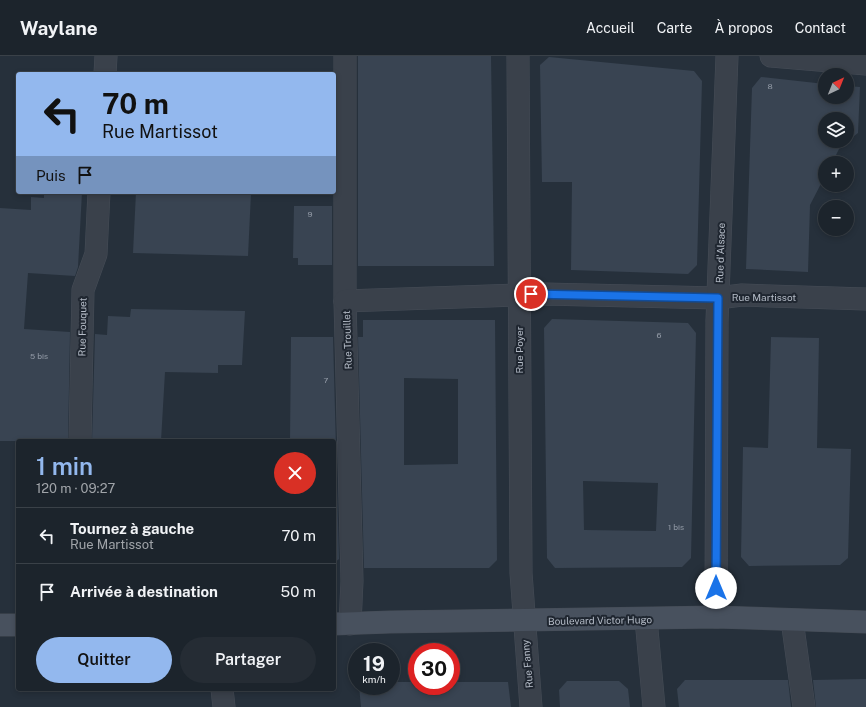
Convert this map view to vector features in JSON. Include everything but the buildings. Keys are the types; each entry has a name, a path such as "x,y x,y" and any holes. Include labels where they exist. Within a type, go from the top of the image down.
{"main road":[{"name":"Boulevard Victor Hugo","path":"342,624 716,617 866,622"},
{"path":"0,625 16,625"}],"street":[{"path":"105,72 106,56"},
{"name":"Rue Trouillet","path":"342,624 352,581 346,301 345,56"},
{"name":"Rue Poyer","path":"518,56 518,295 521,573 524,620"},
{"name":"Rue d'Alsace","path":"716,617 718,298 727,56"},
{"path":"771,56 866,64"},
{"name":"Rue Fouquet","path":"80,439 83,290 96,254 99,194"},
{"name":"Rue Martissot","path":"346,301 518,295 718,298 742,295 866,299"},
{"path":"646,619 654,707"},
{"name":"Rue Fanny","path":"524,620 531,707"},
{"path":"792,620 804,707"},
{"path":"222,691 224,707"}],"route":[{"path":"531,294 718,298 716,588"}]}
